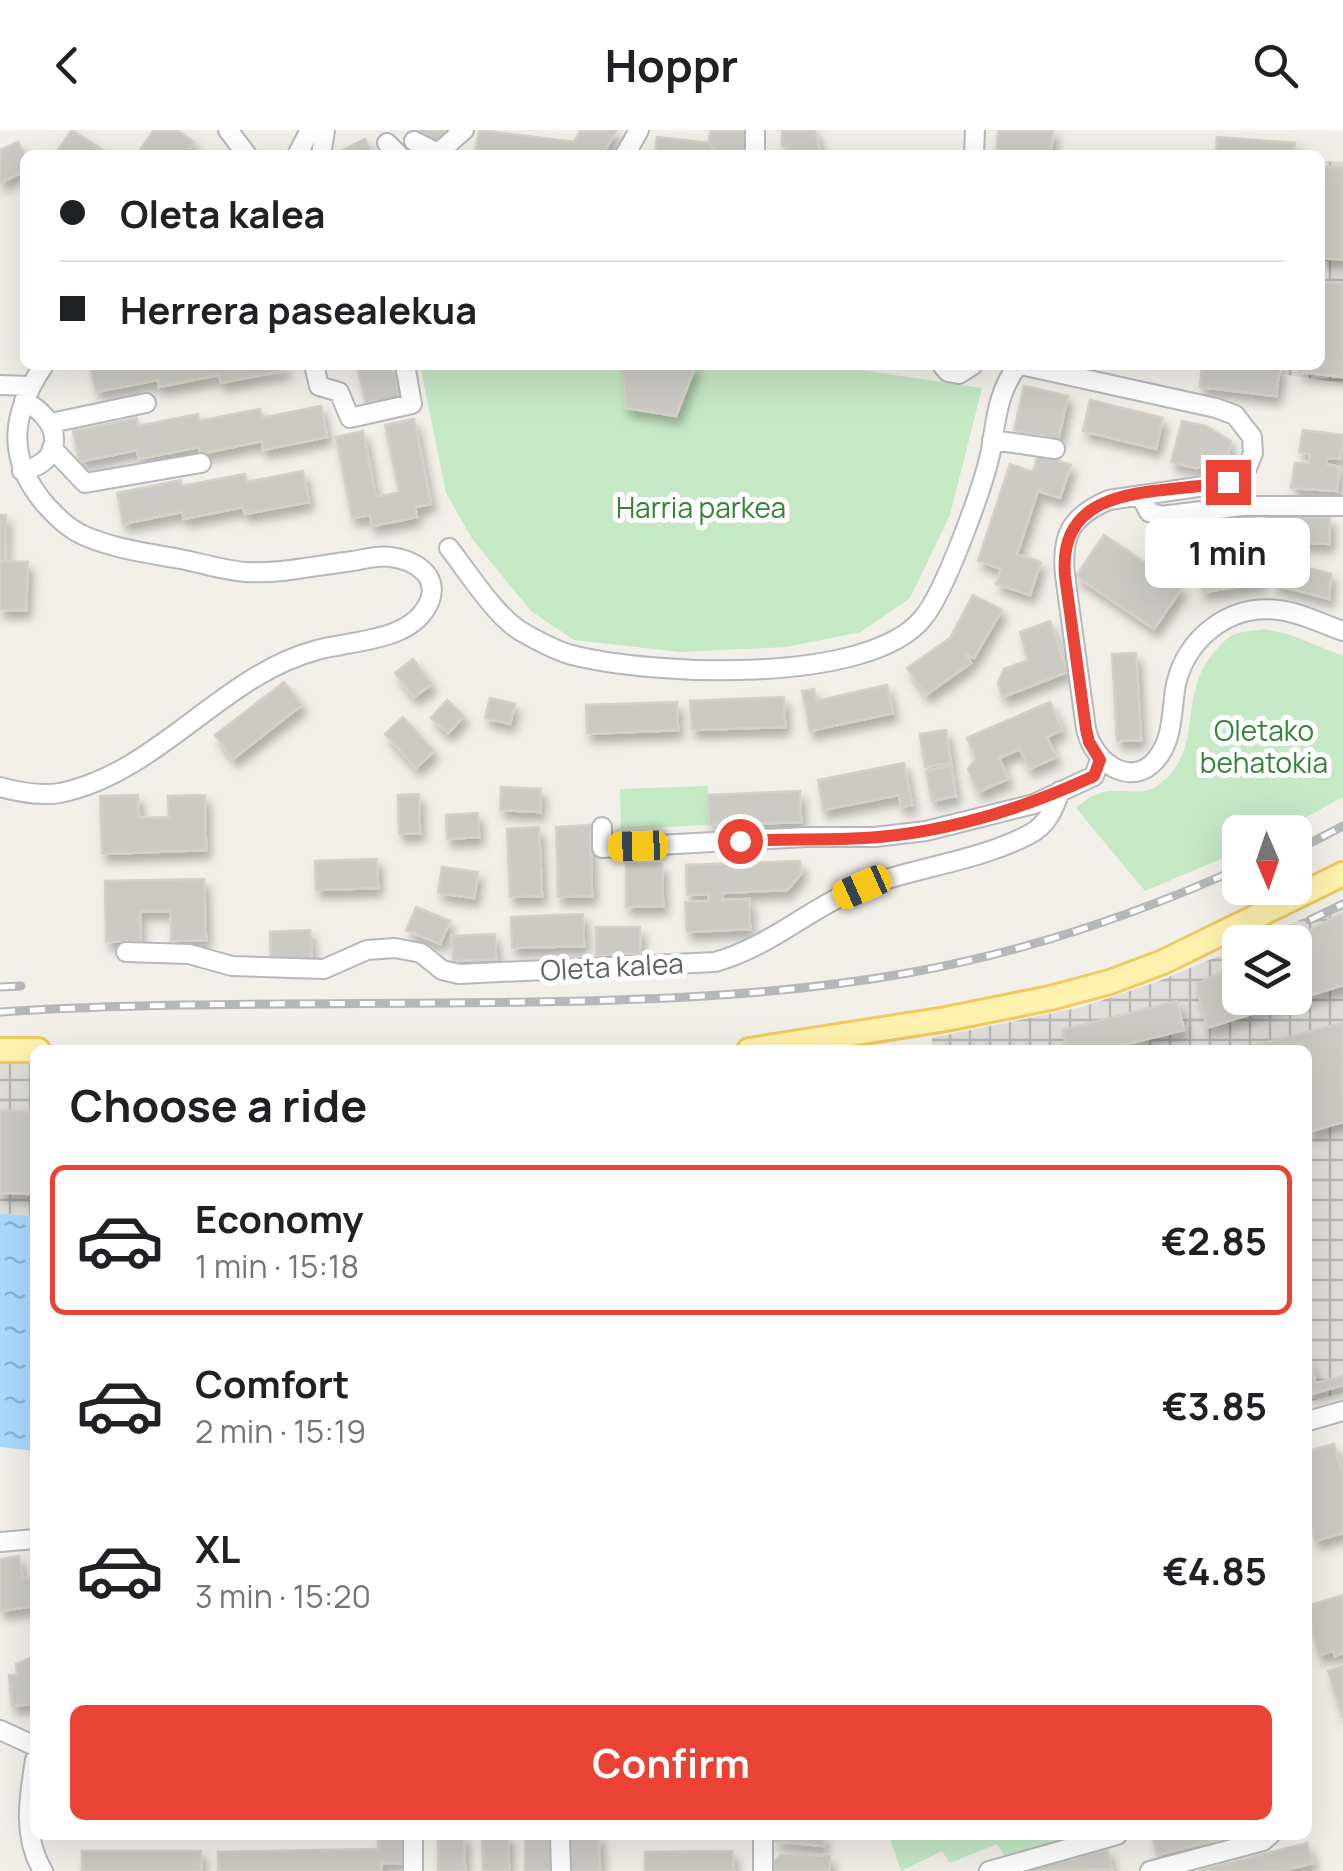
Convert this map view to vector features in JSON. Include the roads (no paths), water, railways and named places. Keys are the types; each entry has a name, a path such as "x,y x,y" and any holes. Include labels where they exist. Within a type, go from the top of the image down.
{"main road":[{"path":"781,1045 946,1019 1110,982 1163,962 1343,874"},
{"path":"0,1050 30,1050"}],"street":[{"path":"441,150 464,130"},
{"path":"414,141 432,150"},
{"path":"0,787 59,793 116,772 283,661 400,630 420,617 430,600 432,584 415,564 389,556 246,572 121,548 82,535 58,519 8,448 27,394 41,370"},
{"path":"315,370 319,386 340,392 350,418 412,404 406,370"},
{"path":"978,370 994,378 1002,388"},
{"path":"449,548 519,631 570,655 638,666 754,670 842,662 886,646 922,620 946,577 990,452 1002,388 1015,370"},
{"path":"1042,370 1235,415 1248,428 1252,453 1240,475 1211,485 1109,500 1078,518 1063,551 1086,729 1100,760 1114,769 1136,770 1147,767 1160,755 1184,660 1204,633 1228,618 1245,612 1278,610 1343,632"},
{"path":"0,385 27,394 52,423 52,448 40,467 22,471"},
{"path":"52,423 146,403"},
{"path":"992,440 1055,448"},
{"path":"52,448 84,483 201,463"},
{"path":"1140,494 1148,512 1161,516 1242,506 1343,506"},
{"name":"Oleta kalea","path":"602,827 602,848 806,837 875,838 970,822 1034,804 1094,776 1100,760"},
{"name":"Oleta kalea","path":"126,952 188,954 232,966 324,969 367,950 395,948 420,953 442,970 459,974 715,962 740,955 825,904 862,887 1033,833 1051,816 1060,792"},
{"path":"1312,1420 1343,1411"},
{"path":"0,1542 30,1539"},
{"path":"2,1733 30,1744"},
{"path":"30,1794 30,1835"},
{"path":"31,1840 43,1871"},
{"path":"412,1840 413,1871"},
{"path":"560,1840 561,1871"},
{"path":"763,1840 763,1871"},
{"path":"989,1871 1099,1840"},
{"path":"1150,1871 1264,1840"}],"water":[{"path":"0,1214 30,1216 30,1450 0,1447"}],"railway":[{"path":"1312,842 1343,826"},
{"path":"0,1012 199,1005 626,1000 814,987 908,973 1036,943 1119,917 1222,876"},
{"path":"1310,920 1343,904"},
{"path":"0,987 21,986"}],"park label":[{"name":"Harria parkea","path":"701,508"},
{"name":"Oletako behatokia","path":"1264,747"}]}
